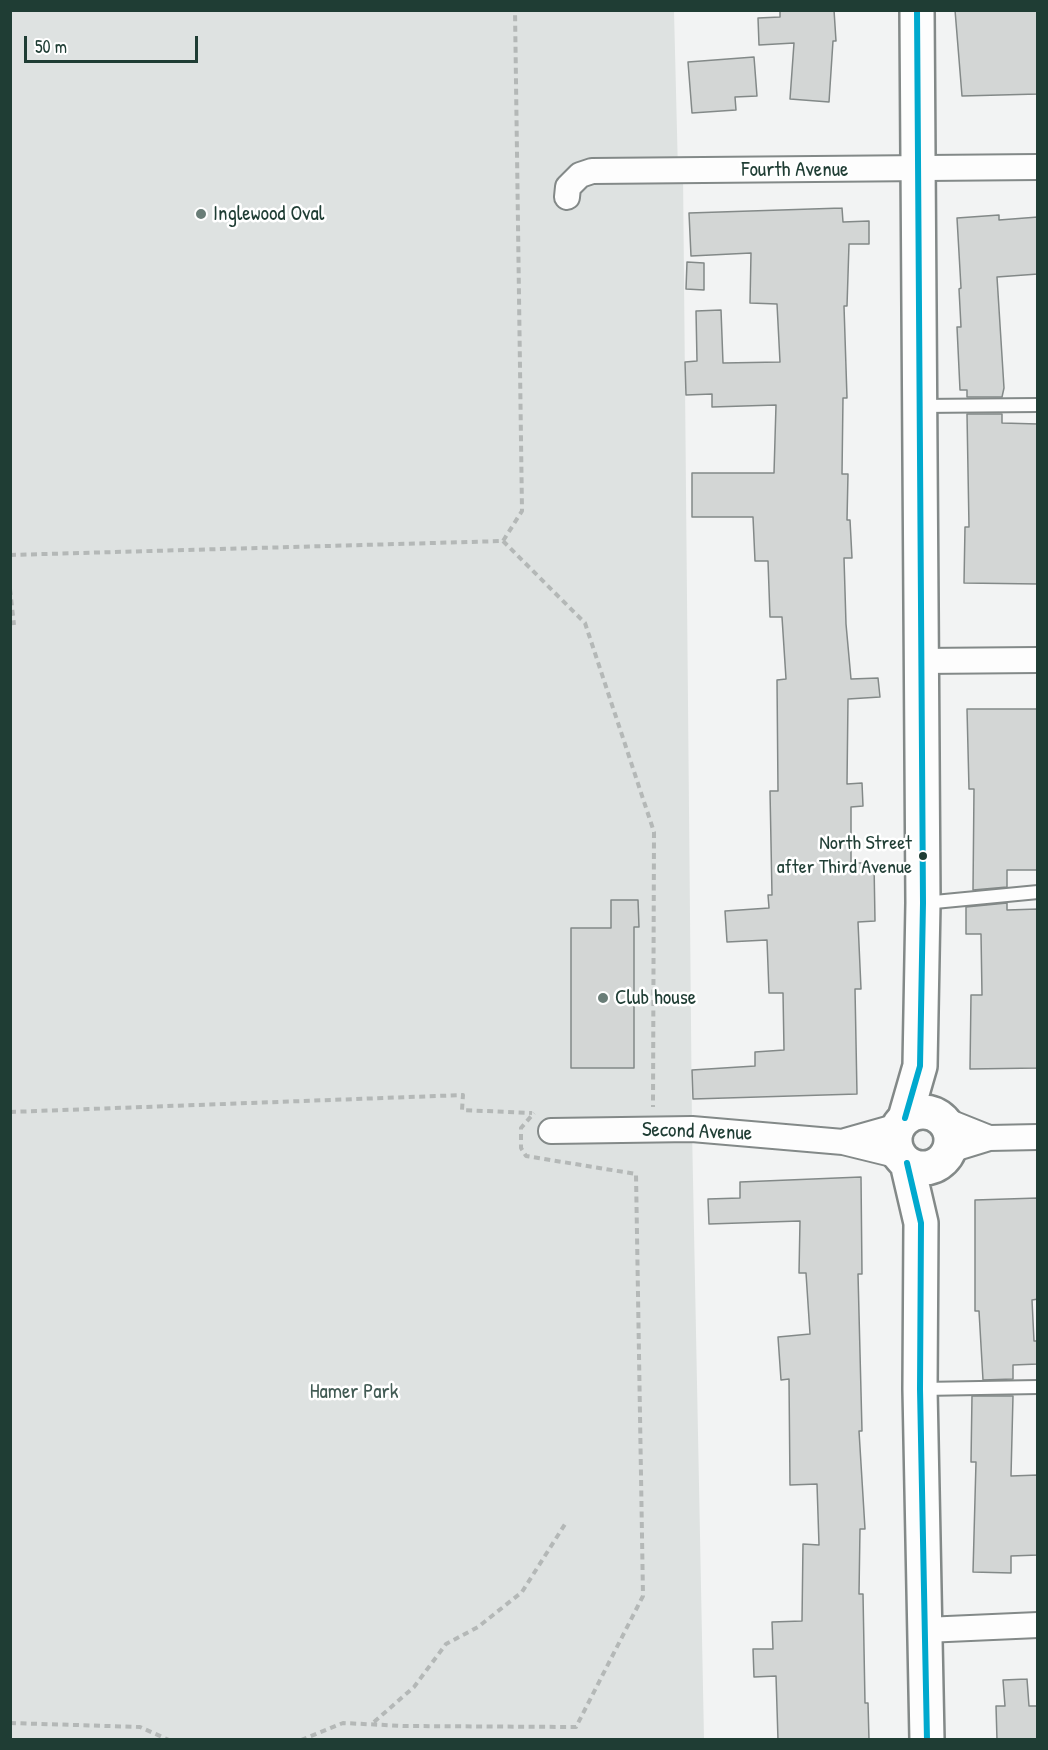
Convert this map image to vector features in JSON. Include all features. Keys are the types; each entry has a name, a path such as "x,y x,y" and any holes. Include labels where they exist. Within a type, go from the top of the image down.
{"main road":[{"path":"917,10 923,903 920,1066 922,1139 920,1389 927,1740"}],"street":[{"name":"Fourth Avenue","path":"567,197 568,187 580,175 592,171 1038,168"},
{"path":"921,661 1038,660"},
{"name":"Second Avenue","path":"547,1120 843,1142 1038,1137"},
{"path":"925,1630 1038,1625"}],"lane":[{"path":"918,406 1038,405"},
{"path":"923,903 1038,892"},
{"path":"920,1389 1038,1387"}],"path":[{"path":"503,541 522,511 515,10"},
{"path":"10,555 503,541 585,623 654,832 653,1110 642,1111"},
{"path":"10,589 14,624"},
{"path":"10,1112 464,1095 462,1110 533,1113 547,1120"},
{"path":"301,1740 343,1723 405,1726 576,1727 643,1596 636,1174 526,1156 520,1148 521,1128 533,1113"},
{"path":"373,1723 414,1687 446,1644 478,1627 522,1592 567,1521"},
{"path":"10,1723 140,1727 169,1740"}],"green space":[{"name":"Hamer Park","path":"11,11 674,11 678,172 683,172 692,1129 704,1739 11,1740"}],"building":[{"path":"780,10 834,10 836,41 833,41 829,102 790,99 794,43 759,45 758,18 780,17"},
{"path":"955,10 1038,10 1038,94 962,96"},
{"path":"754,57 757,96 735,97 736,110 692,113 688,62"},
{"path":"842,208 843,222 869,221 869,244 849,244 847,306 844,306 847,398 843,398 842,474 848,474 847,520 850,520 852,558 844,558 846,624 851,679 878,678 880,697 848,699 847,784 862,783 863,806 851,807 851,863 874,863 875,921 858,922 861,989 855,989 857,1094 693,1099 692,1070 755,1066 755,1052 784,1050 783,993 769,993 767,940 727,942 725,911 769,908 768,895 772,895 770,791 778,791 777,680 786,679 782,617 770,617 768,561 755,561 753,517 692,517 692,473 774,473 776,405 712,407 712,394 686,395 685,362 697,361 696,311 721,310 723,363 780,362 777,304 750,303 751,253 691,256 689,213"},
{"path":"999,215 999,220 1038,217 1038,274 997,277 1004,388 1002,397 967,397 967,390 960,390 957,327 961,327 959,289 961,288 957,218"},
{"path":"687,262 704,263 704,290 686,289"},
{"path":"967,414 1002,414 1002,423 1038,424 1038,584 964,583 965,527 969,527"},
{"path":"967,709 1038,709 1038,870 1007,870 1007,887 973,890 974,789 969,789"},
{"name":"Club house","path":"611,900 638,900 639,927 634,927 634,1068 571,1068 571,928 611,928"},
{"path":"1007,903 1007,910 1038,909 1038,1068 970,1069 971,995 982,995 981,934 966,934 966,907"},
{"path":"861,1177 862,1274 858,1274 862,1431 859,1431 865,1529 860,1529 859,1594 863,1594 865,1703 868,1703 869,1740 778,1740 776,1676 754,1677 753,1649 773,1649 772,1622 802,1621 803,1544 819,1545 817,1484 790,1485 789,1379 781,1380 778,1337 810,1334 806,1273 799,1273 800,1221 709,1224 708,1199 740,1198 740,1182"},
{"path":"1038,1198 1038,1299 1032,1300 1034,1341 1038,1341 1038,1364 1013,1365 1013,1379 983,1380 979,1311 975,1311 975,1200"},
{"path":"972,1396 1013,1396 1011,1476 1038,1475 1038,1555 1011,1556 1011,1573 973,1572 976,1462 971,1462"},
{"path":"1027,1679 1029,1706 1038,1706 1038,1740 997,1740 996,1706 1005,1706 1003,1680"}],"transit line":[{"path":"905,1118 920,1066 923,903 917,10"},
{"path":"907,1163 921,1223 920,1389 927,1740"}],"place":[{"name":"Inglewood Oval","path":"201,214"},
{"name":"North Street after Third Avenue","path":"923,856"},
{"name":"Club house","path":"603,998"}]}
